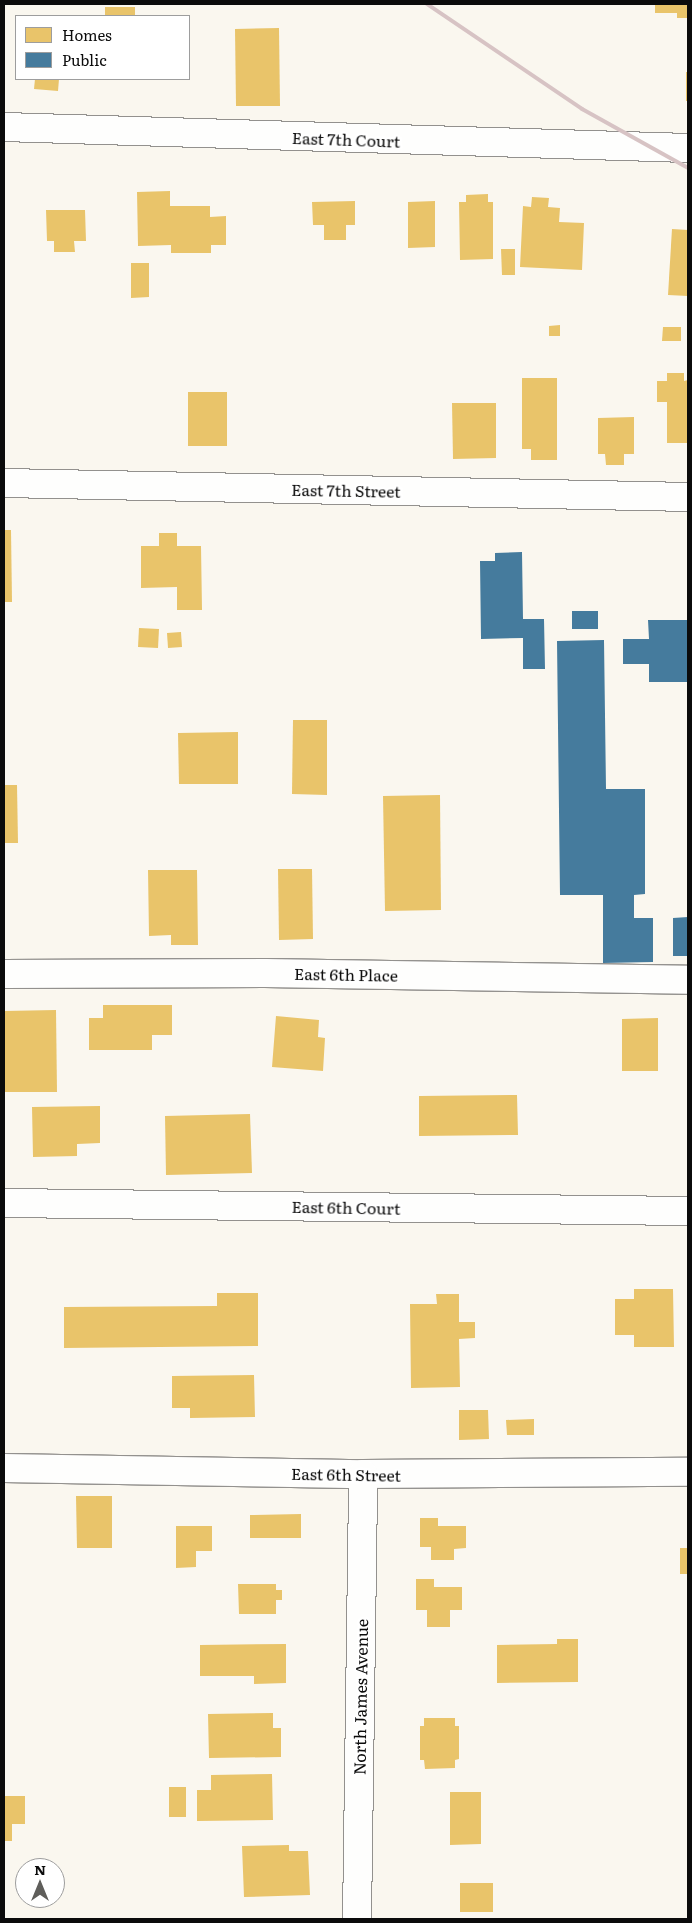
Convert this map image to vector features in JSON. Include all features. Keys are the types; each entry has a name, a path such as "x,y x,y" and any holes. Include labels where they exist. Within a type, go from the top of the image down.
{"street":[{"name":"East 7th Court","path":"4,127 688,148"},
{"name":"East 7th Street","path":"4,482 688,497"},
{"name":"East 6th Place","path":"4,974 265,973 688,980"},
{"name":"East 6th Court","path":"4,1203 688,1211"},
{"name":"East 6th Street","path":"4,1468 363,1474 688,1472"},
{"name":"North James Avenue","path":"358,1919 363,1474"}],"building: Homes":[{"path":"655,4 688,4 688,18 677,18 677,13 655,13"},
{"path":"105,7 135,7 135,15 105,15"},
{"path":"279,28 280,106 236,106 235,29"},
{"path":"686,72 688,72 688,101 686,101"},
{"path":"35,80 59,80 58,91 34,89"},
{"path":"170,191 170,206 210,206 210,217 226,216 226,245 211,245 211,253 171,253 171,245 138,246 137,192"},
{"path":"488,194 488,202 493,202 493,259 460,260 459,202 466,202 466,195"},
{"path":"532,197 549,198 548,207 560,208 559,222 584,223 582,270 520,267 523,206 531,207"},
{"path":"355,201 355,225 346,225 346,240 324,240 324,225 313,225 312,202"},
{"path":"435,201 435,247 408,248 408,202"},
{"path":"46,210 85,210 86,241 74,241 75,252 54,252 54,241 47,241"},
{"path":"672,229 688,230 688,296 668,295"},
{"path":"501,249 515,249 515,275 502,275"},
{"path":"131,263 149,263 149,297 131,298"},
{"path":"560,325 560,336 549,336 549,326"},
{"path":"663,327 681,327 681,341 662,341"},
{"path":"667,373 684,373 684,381 688,380 688,443 667,443 667,402 657,402 657,381 667,381"},
{"path":"522,378 557,378 557,460 531,460 531,449 522,449"},
{"path":"188,392 227,392 227,446 188,446"},
{"path":"452,403 496,403 496,458 453,459"},
{"path":"634,417 634,454 624,454 624,465 606,465 605,454 598,454 598,418"},
{"path":"4,530 11,530 12,602 4,602"},
{"path":"159,533 177,533 177,546 201,546 202,610 177,610 177,587 141,588 141,546 159,546"},
{"path":"139,628 159,629 158,648 138,647"},
{"path":"181,632 182,647 168,648 167,633"},
{"path":"293,720 327,720 327,795 292,794"},
{"path":"238,732 238,784 179,784 178,733"},
{"path":"4,785 17,785 18,843 4,843"},
{"path":"440,795 441,910 385,911 383,796"},
{"path":"278,869 312,869 313,939 279,940"},
{"path":"148,870 197,870 198,945 171,945 171,935 149,936"},
{"path":"103,1005 172,1005 172,1035 152,1035 152,1050 89,1050 89,1018 103,1018"},
{"path":"56,1010 57,1092 4,1092 4,1011"},
{"path":"276,1016 319,1020 318,1037 325,1038 323,1071 272,1067"},
{"path":"658,1018 658,1071 622,1071 622,1019"},
{"path":"517,1095 518,1135 419,1136 419,1096"},
{"path":"100,1106 100,1143 77,1144 77,1156 33,1157 32,1107"},
{"path":"250,1114 252,1173 166,1175 165,1116"},
{"path":"634,1289 673,1289 674,1347 634,1347 634,1335 615,1335 615,1299 634,1299"},
{"path":"217,1293 258,1293 258,1346 64,1348 64,1307 217,1306"},
{"path":"436,1294 459,1294 459,1322 475,1322 475,1338 459,1339 460,1387 411,1388 410,1304 437,1304"},
{"path":"254,1375 255,1417 190,1418 190,1408 172,1408 172,1376"},
{"path":"459,1410 488,1410 489,1439 459,1440"},
{"path":"534,1419 534,1435 507,1435 506,1420"},
{"path":"76,1496 112,1496 112,1548 77,1548"},
{"path":"301,1514 301,1538 250,1538 250,1515"},
{"path":"420,1518 438,1518 438,1526 466,1526 466,1548 454,1549 454,1560 431,1560 431,1547 420,1547"},
{"path":"176,1526 212,1526 212,1551 196,1551 196,1567 176,1568"},
{"path":"680,1548 688,1548 688,1574 680,1574"},
{"path":"416,1579 434,1579 434,1587 462,1587 462,1610 450,1610 450,1627 427,1627 427,1610 416,1610"},
{"path":"238,1584 276,1584 276,1590 282,1590 282,1600 276,1600 276,1614 239,1614"},
{"path":"557,1639 578,1639 578,1682 497,1683 497,1645 557,1644"},
{"path":"286,1644 286,1683 254,1684 254,1676 200,1676 200,1645"},
{"path":"273,1713 273,1728 281,1728 281,1757 209,1758 208,1714"},
{"path":"424,1718 455,1718 455,1726 459,1726 459,1759 455,1760 455,1768 425,1769 424,1760 420,1760 420,1726 424,1726"},
{"path":"272,1774 273,1820 197,1821 197,1790 211,1790 211,1775"},
{"path":"169,1787 186,1787 186,1817 169,1817"},
{"path":"450,1792 481,1792 481,1844 450,1845"},
{"path":"4,1796 25,1796 25,1824 12,1824 12,1841 4,1841"},
{"path":"289,1845 289,1851 308,1851 310,1895 244,1897 242,1846"},
{"path":"460,1883 493,1883 493,1912 460,1912"}],"building: Public":[{"path":"522,552 523,619 544,619 545,669 523,669 523,638 481,639 480,561 495,561 495,553"},
{"path":"572,611 598,611 598,629 572,629"},
{"path":"648,620 688,620 688,682 649,682 649,664 623,664 623,639 649,639"},
{"path":"604,640 606,789 645,789 645,894 634,895 634,918 653,918 653,962 603,963 603,895 560,895 557,641"},
{"path":"688,917 688,956 673,956 673,918"}],"railway":[{"path":"427,4 582,109 688,168"}]}
